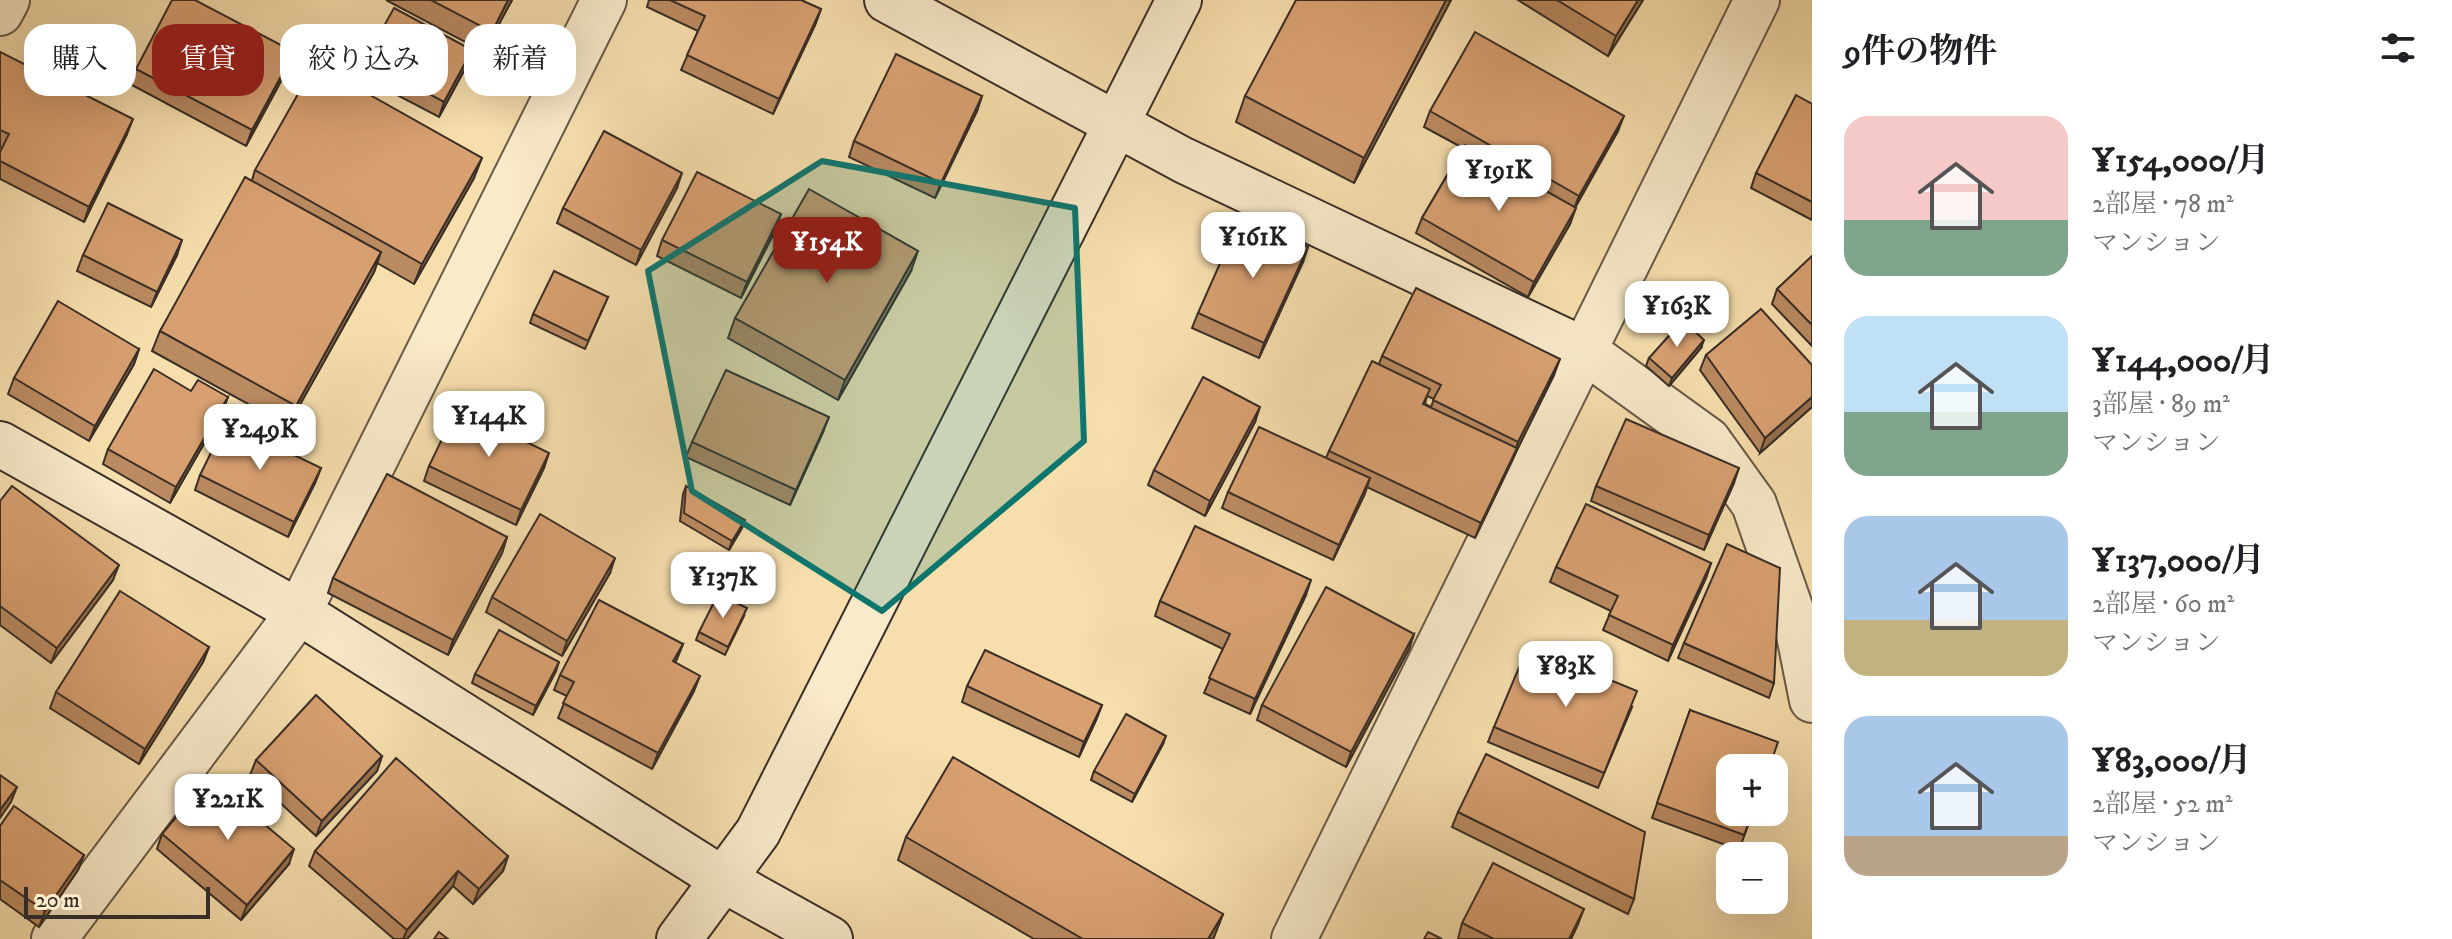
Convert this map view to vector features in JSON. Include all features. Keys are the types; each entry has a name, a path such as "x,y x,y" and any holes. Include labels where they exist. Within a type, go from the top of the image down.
{"street":[{"path":"0,13 7,0"},
{"path":"54,939 299,612 604,0"},
{"path":"887,0 1116,125 1582,349 1708,440 1754,504 1798,630 1812,700"},
{"path":"679,939 758,832 1179,0"},
{"path":"1294,939 1582,349 1757,0"},
{"path":"0,444 299,612 724,880 830,939"}],"highlighted area":[{"path":"822,161 1075,208 1084,441 882,611 692,491 648,271"}],"building":[{"path":"172,0 195,0 241,24 159,24"},
{"path":"431,0 508,0 496,24 477,24"},
{"path":"670,0 801,0 821,9 779,99 687,55 705,16"},
{"path":"1296,0 1446,0 1364,158 1245,96"},
{"path":"1557,0 1638,0 1616,36"},
{"path":"394,8 424,24 385,24"},
{"path":"1475,32 1624,116 1579,196 1430,111"},
{"path":"264,36 280,45 280,78 252,130 187,96 264,96"},
{"path":"448,37 464,46 464,65 448,95"},
{"path":"152,38 152,77 136,69"},
{"path":"0,52 24,64 24,96 87,96 133,119 89,207 0,161 0,152 9,134 0,130"},
{"path":"896,54 982,96 941,183 854,141"},
{"path":"1796,95 1812,104 1812,202 1756,173"},
{"path":"297,96 372,96 482,158 422,264 255,170"},
{"path":"433,96 447,96 444,102"},
{"path":"604,131 682,173 641,250 563,208"},
{"path":"1465,145 1576,208 1534,282 1422,218"},
{"path":"697,172 781,214 747,282 662,240"},
{"path":"245,177 381,252 296,406 160,331"},
{"path":"809,189 918,251 845,380 735,318"},
{"path":"108,203 182,240 157,292 83,255"},
{"path":"1241,216 1308,247 1264,343 1198,313"},
{"path":"1812,256 1812,325 1777,289"},
{"path":"554,271 608,297 588,341 533,314"},
{"path":"1416,288 1560,359 1518,442 1433,400 1441,385 1382,356"},
{"path":"58,301 139,349 95,426 14,378"},
{"path":"1761,309 1812,365 1812,397 1765,438 1706,355"},
{"path":"1683,320 1704,340 1672,378 1649,358"},
{"path":"1372,361 1430,389 1423,404 1517,448 1481,523 1329,451"},
{"path":"154,369 191,391 198,380 228,397 176,487 108,449"},
{"path":"726,370 829,417 796,490 692,442"},
{"path":"1203,377 1260,407 1210,501 1154,470"},
{"path":"457,408 549,453 521,510 429,466"},
{"path":"1626,419 1739,468 1709,535 1596,486"},
{"path":"226,422 321,468 294,522 200,475"},
{"path":"1259,427 1370,478 1339,545 1228,492"},
{"path":"387,474 507,537 453,640 333,578"},
{"path":"12,486 119,565 57,648 0,606 0,501"},
{"path":"686,486 745,520 732,541 684,513"},
{"path":"1586,504 1711,563 1673,645 1609,615 1618,596 1556,567"},
{"path":"540,514 615,558 567,641 492,597"},
{"path":"1195,526 1311,580 1255,699 1209,678 1230,634 1160,601"},
{"path":"1727,544 1780,568 1774,683 1684,643"},
{"path":"1326,587 1414,634 1351,752 1262,705"},
{"path":"120,591 209,647 145,749 56,692"},
{"path":"718,594 747,608 728,647 699,632"},
{"path":"599,600 683,644 673,661 700,676 658,753 563,703 574,682 560,675"},
{"path":"499,630 559,662 536,706 475,674"},
{"path":"1528,646 1637,691 1604,773 1494,727"},
{"path":"985,650 1102,705 1084,742 967,686"},
{"path":"316,695 382,756 322,821 256,760"},
{"path":"1690,710 1778,742 1774,754 1716,754 1716,825 1657,803"},
{"path":"1126,714 1166,736 1135,794 1094,771"},
{"path":"1486,754 1645,832 1634,899 1458,812"},
{"path":"953,757 1223,914 1208,939 1083,939 906,837"},
{"path":"396,758 508,856 479,889 458,871 407,930 315,851"},
{"path":"0,775 17,787 0,810"},
{"path":"209,778 294,849 247,905 162,834"},
{"path":"14,806 84,855 45,911 0,880 0,826"},
{"path":"1720,826 1748,826 1744,835"},
{"path":"1493,863 1584,909 1569,939 1494,939 1462,923"},
{"path":"439,932 448,939 434,939"},
{"path":"1428,932 1442,939 1424,939"}]}
